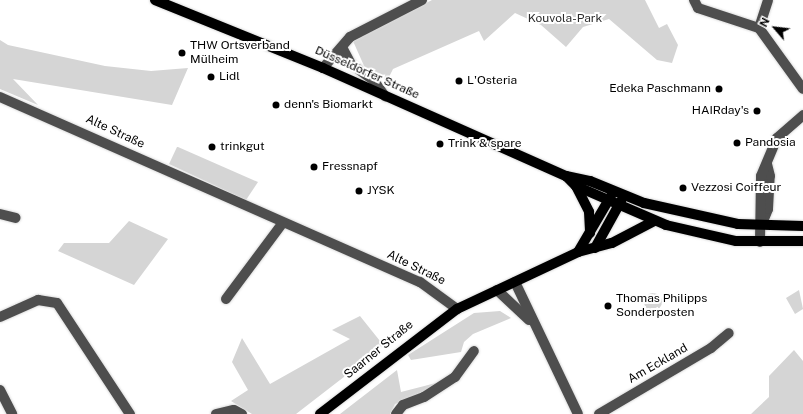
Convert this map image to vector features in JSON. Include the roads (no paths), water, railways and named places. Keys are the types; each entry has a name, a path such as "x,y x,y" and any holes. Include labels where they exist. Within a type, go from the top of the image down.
{"main road":[{"name":"Düsseldorfer Straße","path":"155,0 323,68 566,176 703,219 761,226 803,226"},
{"name":"Düsseldorfer Straße","path":"566,176 576,186 618,207 654,221 711,237 760,242 803,241"},
{"path":"576,186 589,212 590,234"},
{"path":"578,252 614,191"},
{"path":"594,248 624,195"},
{"path":"457,309 578,252 612,243 654,221"},
{"name":"Saarner Straße","path":"320,414 457,309"}],"street":[{"path":"323,68 350,37 422,0"},
{"path":"694,0 698,8 759,28 803,89"},
{"path":"759,28 768,0"},
{"path":"342,47 351,64 374,81 385,96"},
{"name":"Alte Straße","path":"0,97 46,114 282,224 420,282 457,309"},
{"path":"760,242 761,226 768,209 770,176 767,164 777,138 803,115"},
{"path":"0,214 16,218"},
{"path":"226,299 282,224"},
{"path":"515,282 531,322 552,353 578,414"},
{"path":"497,290 531,322"},
{"path":"0,317 38,300 57,303 130,414"},
{"name":"Am Eckland","path":"599,414 711,348 729,333"},
{"path":"396,414 403,405 424,397 455,377 474,350"},
{"path":"0,390 12,414"},
{"path":"216,414 234,410 242,414"}],"place":[{"name":"THW Ortsverband Mülheim","path":"182,53"},
{"name":"Lidl","path":"211,77"},
{"name":"L'Osteria","path":"459,81"},
{"name":"Edeka Paschmann","path":"719,89"},
{"name":"denn's Biomarkt","path":"276,105"},
{"name":"HAIRday's","path":"757,111"},
{"name":"Pandosia","path":"737,143"},
{"name":"Trink & spare","path":"440,144"},
{"name":"trinkgut","path":"212,147"},
{"name":"Fressnapf","path":"314,167"},
{"name":"Vezzosi Coiffeur","path":"683,188"},
{"name":"JYSK","path":"359,191"},
{"name":"Thomas Philipps Sonderposten","path":"608,306"}],"park label":[{"name":"Kouvola-Park","path":"565,19"}]}
